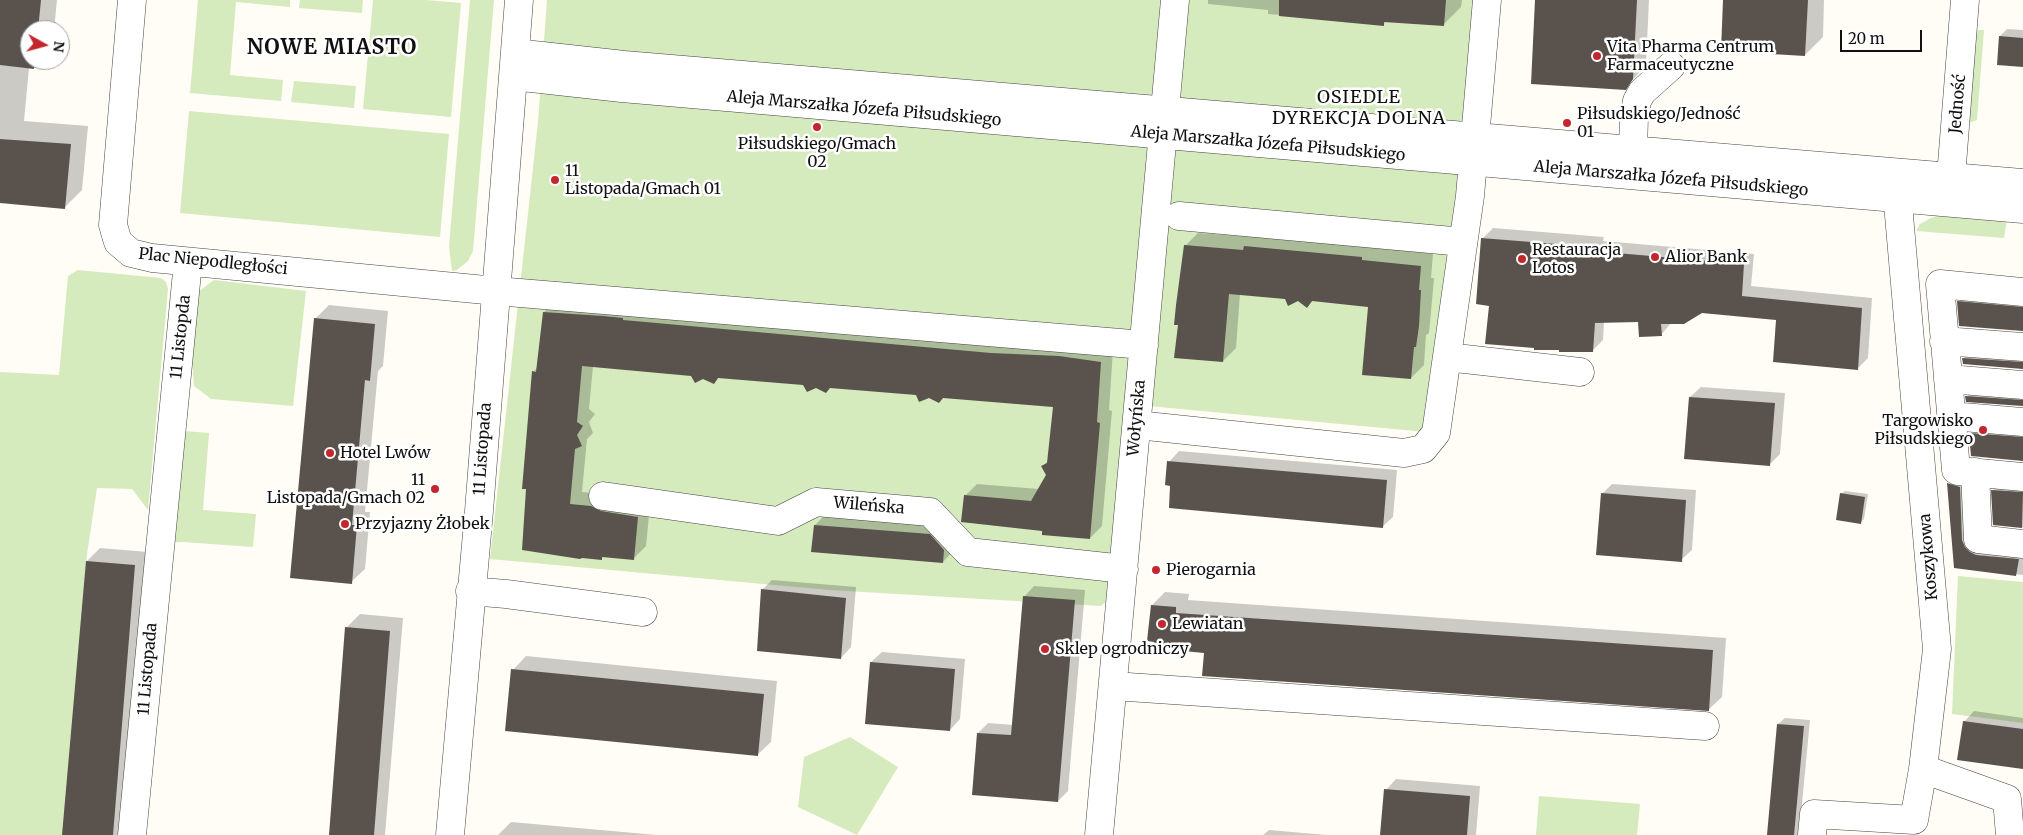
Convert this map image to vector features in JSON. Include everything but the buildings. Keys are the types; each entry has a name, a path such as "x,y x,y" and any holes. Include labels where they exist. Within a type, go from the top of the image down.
{"street":[{"name":"Plac Niepodległości","path":"132,0 113,225 118,242 131,253 152,258 188,262 496,291"},
{"name":"11 Listopada","path":"450,835 519,0"},
{"name":"Wołyńska","path":"1099,835 1175,0"},
{"path":"1137,425 1404,453 1423,449 1436,433 1464,242 1487,0"},
{"name":"Jedność","path":"1951,177 1965,0"},
{"name":"Aleja Marszałka Józefa Piłsudskiego","path":"514,64 634,65 1164,122 1896,185 1951,177 2023,183"},
{"path":"1633,150 1634,117 1637,101 1642,92 1671,66"},
{"name":"Aleja Marszałka Józefa Piłsudskiego","path":"1474,149 1633,150 1896,185 2023,209"},
{"name":"Koszykowa","path":"1812,835 1814,814 1914,820 1923,769 1937,648 1896,185"},
{"path":"1179,216 1464,242"},
{"name":"11 Listopda","path":"174,413 188,262"},
{"path":"2023,292 1940,284 1952,416 1966,471 1978,539 2023,544"},
{"path":"496,291 1144,345"},
{"path":"1944,341 2023,348"},
{"path":"1447,357 1580,372"},
{"path":"1948,379 2023,385"},
{"name":"11 Listopada","path":"132,835 174,413"},
{"path":"1952,416 2023,422"},
{"path":"1922,467 2023,477"},
{"name":"Wileńska","path":"603,496 778,520 816,502 930,512 968,552 1124,569"},
{"path":"470,591 643,612"},
{"path":"1113,686 1705,726"},
{"path":"1923,769 2007,799 2010,835"}],"green space":[{"path":"198,0 290,0 290,7 236,2 230,75 283,80 281,101 190,93"},
{"path":"300,0 363,0 362,13 299,8"},
{"path":"373,0 426,0 461,3 451,117 363,109"},
{"path":"470,0 494,0 473,251 468,261 457,270 452,271 449,246"},
{"path":"547,0 1487,0 1436,433 1138,405 1114,595 1101,606 829,590 490,559 538,122"},
{"path":"1978,30 1984,30 1977,120 1969,123 1976,33"},
{"path":"294,81 356,86 354,108 291,102"},
{"path":"189,111 449,134 440,237 180,213"},
{"path":"1941,214 2007,220 2004,238 1916,231 1920,224"},
{"path":"78,270 161,278 166,282 168,289 148,510 132,489 97,488 87,554 64,835 0,835 0,372 59,375 68,276"},
{"path":"214,280 306,291 293,406 211,399 194,386 192,358 198,292"},
{"path":"172,430 209,433 203,510 256,514 253,547 183,542 161,543"},
{"path":"1958,576 2023,582 2023,723 1952,714"},
{"path":"850,737 898,767 857,835 798,807 804,757"},
{"path":"1539,796 1640,804 1637,835 1536,835"}],"place":[{"name":"Vita Pharma Centrum Farmaceutyczne","path":"1597,56"},
{"name":"Piłsudskiego/Jedność 01","path":"1567,123"},
{"name":"Piłsudskiego/Gmach 02","path":"817,127"},
{"name":"11 Listopada/Gmach 01","path":"555,180"},
{"name":"Alior Bank","path":"1655,257"},
{"name":"Restauracja Lotos","path":"1522,259"},
{"name":"Targowisko Piłsudskiego","path":"1983,430"},
{"name":"Hotel Lwów","path":"330,453"},
{"name":"11 Listopada/Gmach 02","path":"435,489"},
{"name":"Przyjazny Żłobek","path":"345,524"},
{"name":"Pierogarnia","path":"1156,570"},
{"name":"Lewiatan","path":"1162,624"},
{"name":"Sklep ogrodniczy","path":"1045,649"}],"district":[{"name":"NOWE MIASTO","path":"332,48"},
{"name":"OSIEDLE DYREKCJA DOLNA","path":"1359,108"}]}
